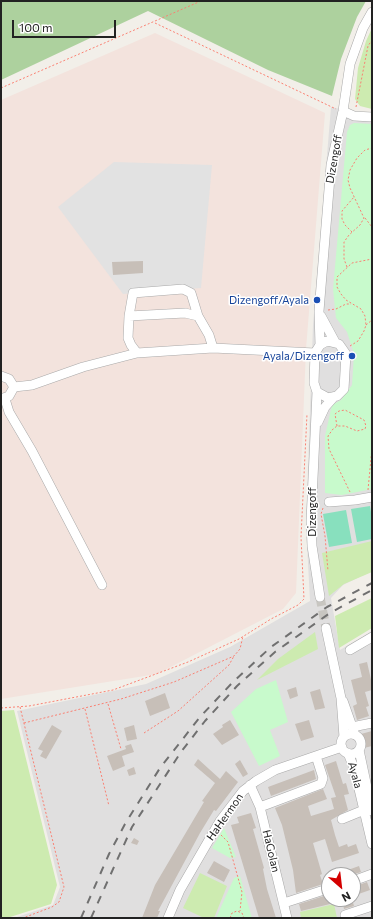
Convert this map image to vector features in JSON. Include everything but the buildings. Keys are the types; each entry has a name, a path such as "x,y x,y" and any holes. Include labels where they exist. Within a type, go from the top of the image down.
{"street":[{"name":"Dizengoff","path":"320,597 312,546 311,520 312,472 317,392 314,383 318,349 319,311 331,165 343,111 350,64 363,28 372,12"},
{"path":"343,111 354,116 372,117"},
{"path":"137,353 128,338 129,316 133,293 183,289 191,293 198,316 209,335 213,348"},
{"path":"319,311 336,342 345,350"},
{"path":"129,316 185,313 198,316"},
{"path":"14,387 32,385 83,367 137,353 213,348 318,349 327,341 336,342"},
{"name":"Dizengoff","path":"316,427 324,407 333,398 341,393 345,385 345,350"},
{"path":"1,376 10,378 14,387 12,394 3,399 9,412 32,451 102,585"},
{"path":"317,392 324,397 333,398"},
{"path":"329,502 370,498"},
{"path":"326,628 341,698 344,737"},
{"path":"350,650 372,637"},
{"path":"341,698 349,714 354,731 361,741 359,750 354,753 345,750 341,741 344,737 354,731 372,723"},
{"name":"Ayala","path":"345,750 368,810"},
{"name":"HaHermon","path":"168,918 180,890 215,830 233,803 250,785 274,770 316,756 345,750"},
{"name":"Ayala","path":"359,750 369,788 368,810 372,844"},
{"path":"260,807 321,784 323,778 316,756"},
{"name":"HaGolan","path":"250,785 260,807 287,918"},
{"path":"342,819 368,810"},
{"path":"361,878 372,874"},
{"path":"284,902 321,891"},
{"path":"345,915 372,906"}],"path":[{"path":"1,88 201,1"},
{"path":"154,22 328,106 343,111"},
{"path":"354,116 368,46 372,40"},
{"path":"372,148 365,150 357,158 350,170 348,180 364,218 372,227"},
{"path":"352,232 345,225 342,219 342,211 355,197"},
{"path":"347,267 343,250 344,242 360,225 364,218"},
{"path":"366,326 365,316 361,309 346,300 337,287 337,277 352,262 372,259"},
{"path":"319,311 336,309 346,304 352,304"},
{"path":"345,350 358,341 366,326 372,320"},
{"path":"337,426 335,414 339,411 345,410 364,420 366,426 365,429 357,431 344,426 337,426 328,436 329,449 352,500"},
{"path":"370,498 372,448"},
{"path":"328,571 326,536 322,514 324,505 329,502"},
{"path":"1,708 20,707 113,690 188,662 243,636 298,605 304,599"},
{"path":"144,733 178,711 229,665 240,649 243,636"},
{"path":"24,724 108,703 152,690 234,656"},
{"path":"108,703 121,749"},
{"path":"20,707 64,887 60,902 52,907 23,918"},
{"path":"85,708 109,806"},
{"path":"215,830 228,842 242,892 240,912 244,918"},
{"path":"230,918 235,911 240,912"}],"shaded area":[{"path":"155,33 325,113 306,349 296,593 283,609 157,674 1,699 1,100"},
{"path":"331,107 372,116 372,571 343,585 331,598 340,650 372,631 372,918 14,918 53,905 60,887 17,711 146,684 230,647 310,601 306,525 313,325"},
{"path":"114,162 212,165 201,288 123,294 58,207"}],"green space":[{"path":"1,1 366,1 357,17 341,59 332,96 268,70 148,11 1,80"},
{"path":"372,28 372,109 360,106 355,99 358,68 366,41"},
{"path":"354,123 372,124 372,489 342,495 325,493 325,436 332,405 341,400 352,385 354,354 347,332 336,318 333,289 347,132 350,125"},
{"path":"370,506 372,518 372,539 357,542 351,509"},
{"path":"346,510 352,543 329,547 323,514"},
{"path":"372,541 372,572 344,584 329,596 322,553"},
{"path":"372,598 372,628 339,648 335,616"},
{"path":"315,632 318,649 257,680 278,659"},
{"path":"276,680 288,722 270,730 280,756 259,766 231,712 256,689"},
{"path":"14,710 57,885 51,904 7,918 1,918 1,711"},
{"path":"224,828 236,857 230,858 212,848"},
{"path":"200,873 227,886 214,918 204,918 183,908"},
{"path":"240,876 252,918 216,918 234,878"},
{"path":"321,907 335,907 337,918 301,918 300,912"}],"tunnel":[{"path":"320,597 326,628"}],"railway":[{"path":"81,918 109,854 125,824 160,768 200,717 233,682 271,647 327,607 372,583"},
{"path":"91,918 132,827 181,752 205,721 237,686 275,652 330,613 372,590"}],"place":[{"name":"Dizengoff/Ayala","path":"317,300"},
{"name":"Ayala/Dizengoff","path":"352,356"}]}
